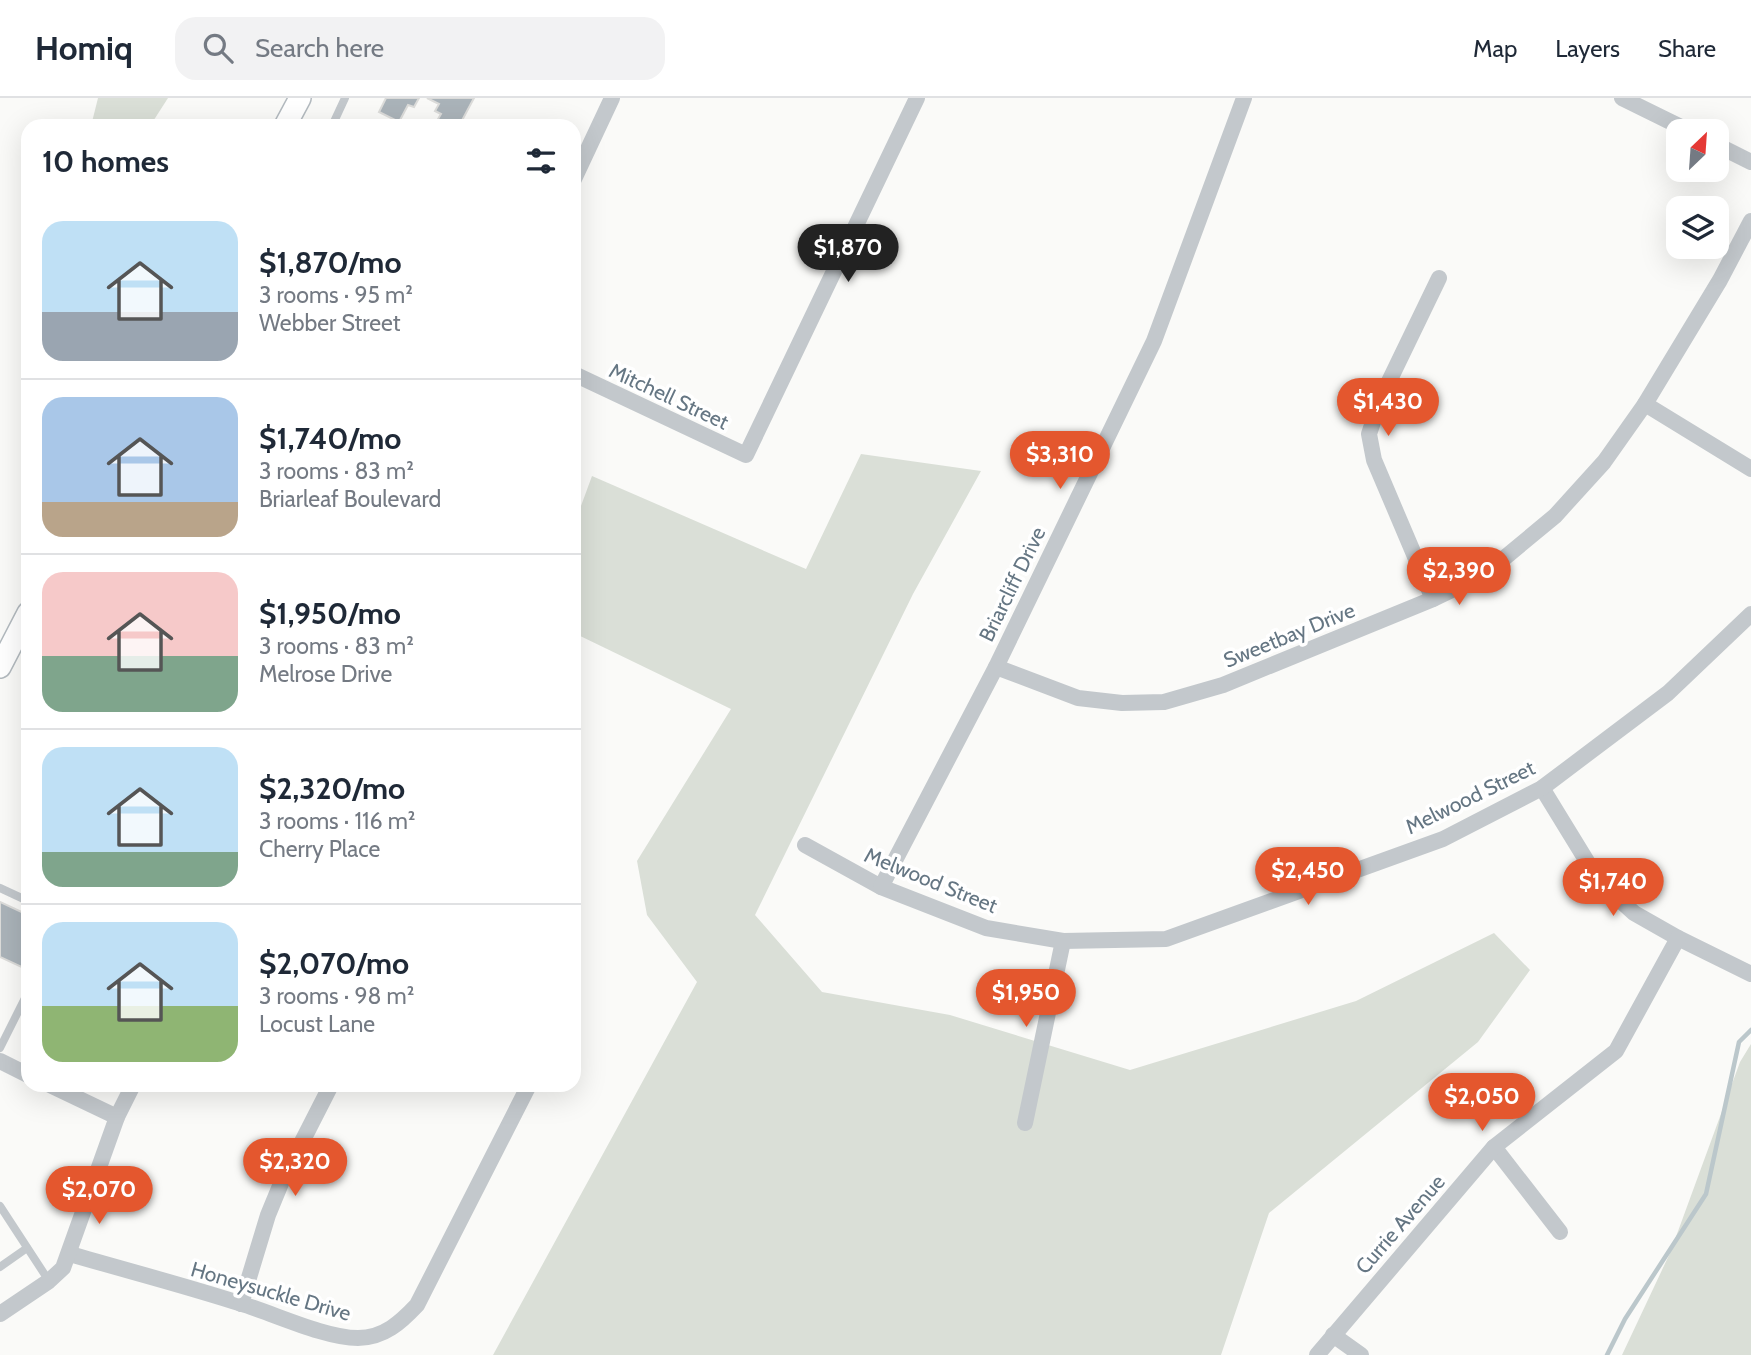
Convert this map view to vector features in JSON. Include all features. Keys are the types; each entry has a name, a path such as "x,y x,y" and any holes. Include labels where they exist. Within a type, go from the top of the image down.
{"main road":[{"path":"289,119 300,98"},
{"path":"0,667 21,626"}],"street":[{"path":"581,164 612,98"},
{"name":"Mitchell Street","path":"581,377 746,455 917,98"},
{"name":"Briarcliff Drive","path":"881,887 996,667 1154,341 1244,98"},
{"path":"1622,98 1666,120"},
{"path":"1729,151 1751,162"},
{"name":"Sweetbay Drive","path":"996,667 1078,698 1122,703 1164,702 1223,685 1433,599 1485,574 1555,516 1604,462 1646,404 1720,281 1751,221"},
{"path":"1433,599 1374,460 1369,434 1381,398 1438,278"},
{"path":"1646,404 1751,470"},
{"name":"Melwood Street","path":"805,845 881,887 986,928 1063,942 1166,939 1443,839 1542,788 1668,693 1751,614"},
{"path":"1542,788 1598,881 1634,913 1751,974"},
{"name":"Currie Avenue","path":"1317,1355 1494,1147 1616,1051 1678,938"},
{"path":"1026,1123 1063,942"},
{"path":"0,1061 21,1072"},
{"path":"64,1092 117,1118"},
{"path":"0,1314 49,1281 63,1268 117,1118 130,1092"},
{"path":"241,1304 268,1215 282,1181 327,1092"},
{"name":"Honeysuckle Drive","path":"70,1254 340,1336 360,1338 383,1333 401,1322 417,1305 525,1092"},
{"path":"1494,1147 1560,1231"},
{"path":"1333,1335 1361,1355"}],"lane":[{"path":"334,119 345,98"},
{"path":"0,888 21,898"},
{"path":"0,1048 21,1006"},
{"path":"0,1206 49,1281"},
{"path":"0,1267 27,1248"}],"shaded area":[{"path":"98,98 168,98 154,119 93,119"},
{"path":"861,454 981,471 913,594 755,915 822,992 950,1015 1130,1070 1356,1001 1494,933 1530,970 1478,1042 1269,1213 1221,1355 493,1355 697,982 647,915 637,861 731,709 581,636 581,506 592,476 806,569"},
{"path":"1751,1044 1751,1355 1622,1355 1670,1253 1740,1062"}],"building":[{"path":"386,98 419,98 414,107 408,105 401,119 393,119 379,112"},
{"path":"427,98 474,98 463,119 438,119 441,114 435,111 439,104"},
{"path":"0,902 21,912 21,967 0,957"}],"waterway":[{"path":"1607,1355 1625,1319 1706,1194 1739,1042 1751,1030"}]}
